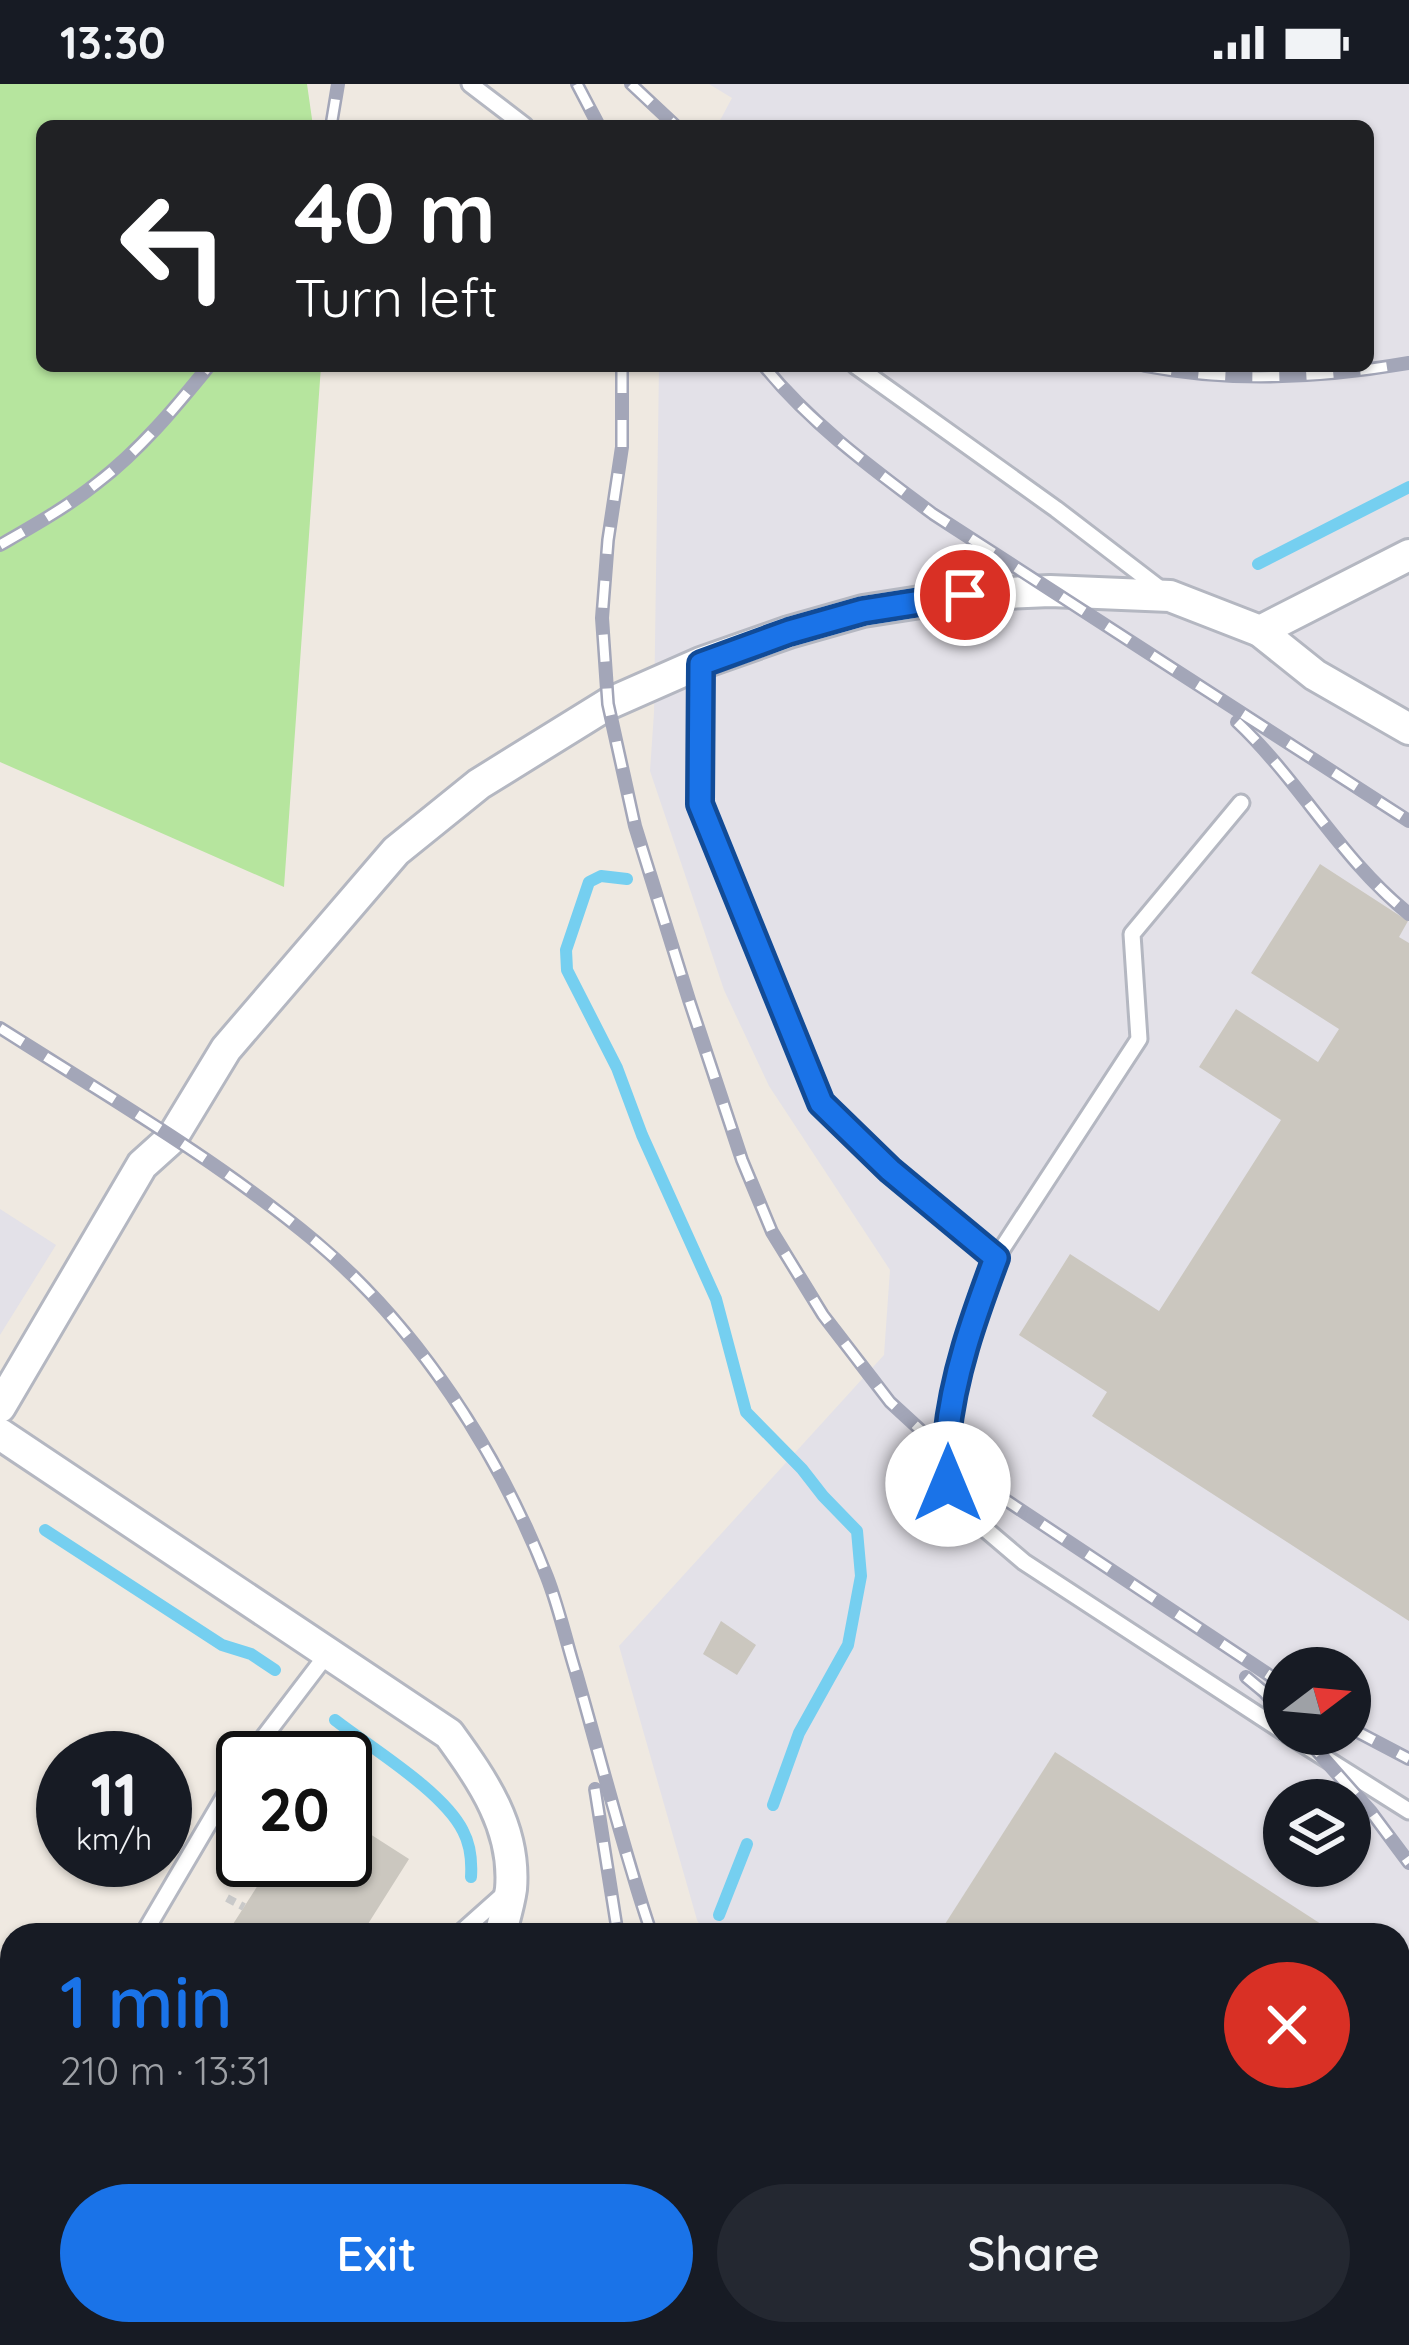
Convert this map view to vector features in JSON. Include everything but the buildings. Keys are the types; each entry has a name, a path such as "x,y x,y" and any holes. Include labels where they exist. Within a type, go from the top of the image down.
{"street":[{"path":"1261,631 1409,555"},
{"path":"0,1407 142,1165 172,1138 226,1048 396,850 479,784 608,704 701,664 863,611 965,595 1050,591 1170,596 1261,631 1315,675 1409,729"},
{"path":"0,1434 449,1734 484,1783 508,1836 511,1888 503,1923"}],"lane":[{"path":"470,84 517,120"},
{"path":"864,372 1170,596"},
{"path":"701,664 700,804 821,1103 890,1170 996,1258"},
{"path":"1241,803 1132,934 1139,1040 996,1258 950,1402 944,1470 970,1516 1024,1562 1263,1718"},
{"path":"269,1731 328,1653"},
{"path":"1321,1755 1409,1811"},
{"path":"150,1923 216,1812"},
{"path":"472,1923 511,1888"}],"path":[{"path":"227,1898 244,1907"}],"shaded area":[{"path":"709,84 1409,84 1409,1923 699,1923 619,1646 884,1355 890,1270 769,1086 724,990 650,771 659,372 1374,372 1374,120 720,120 732,98"},
{"path":"0,1209 56,1245 0,1335"}],"green space":[{"path":"0,84 307,84 312,120 36,120 36,372 321,372 284,887 0,762"}],"waterway":[{"path":"1258,564 1409,487"},
{"path":"627,879 601,876 589,882 566,950 567,970 617,1068 716,1299 746,1412 857,1531 861,1576 848,1645 799,1733 773,1805"},
{"path":"45,1530 222,1645 251,1654 275,1670"},
{"path":"335,1720 423,1786 453,1816 468,1842 471,1877"},
{"path":"719,1915 747,1844"}],"railway":[{"path":"332,120 338,84"},
{"path":"577,84 596,120"},
{"path":"631,84 670,120"},
{"path":"1374,368 1409,363"},
{"path":"0,545 113,470 204,372"},
{"path":"622,372 622,447 602,618 608,704 635,826 689,1000 742,1160 772,1232 823,1315 890,1402 974,1479 1263,1671"},
{"path":"769,372 823,427 933,514 1409,821"},
{"path":"1186,372 1277,376 1343,372"},
{"path":"1237,722 1362,870 1409,914"},
{"path":"0,1028 202,1157 316,1242 388,1313 452,1395 505,1484 547,1577 648,1923"},
{"path":"1246,1677 1263,1691"},
{"path":"1371,1739 1409,1759"},
{"path":"1321,1755 1409,1863"},
{"path":"595,1789 616,1923"}],"route":[{"path":"948,1484 944,1470 950,1402 996,1258 890,1170 821,1103 700,804 701,664 863,611 965,595"}]}
